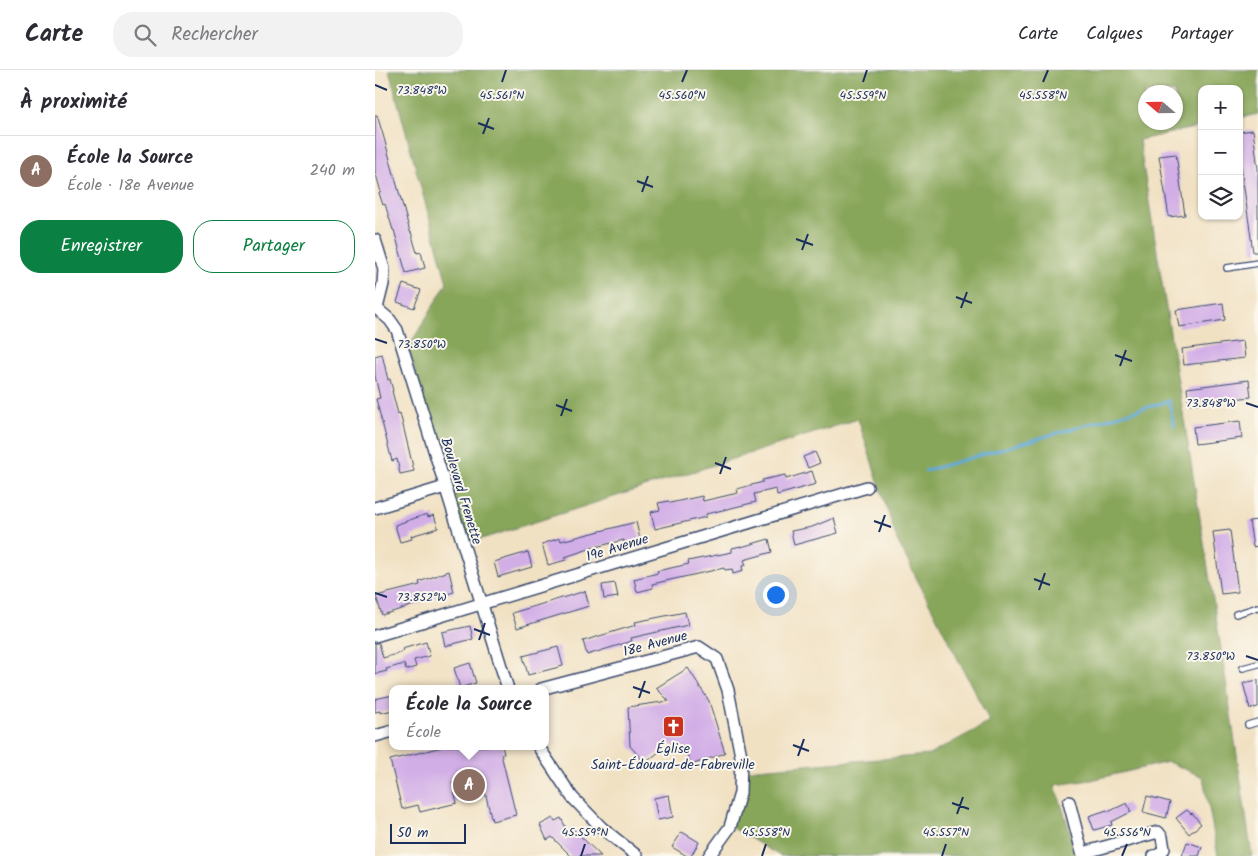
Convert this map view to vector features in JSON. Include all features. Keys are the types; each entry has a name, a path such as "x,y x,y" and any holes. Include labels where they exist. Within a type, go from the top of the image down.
{"street":[{"path":"375,240 384,269 383,284 376,308"},
{"name":"Boulevard Frenette","path":"376,308 390,320 397,330 507,685"},
{"path":"375,508 445,487"},
{"name":"19e Avenue","path":"375,636 867,487"},
{"name":"18e Avenue","path":"549,687 699,647 717,659 729,690 741,756 740,793 730,827 709,856"},
{"path":"375,736 389,732"},
{"path":"541,750 572,796 602,828 637,856"},
{"path":"1069,802 1083,855 1158,832 1162,836 1164,849 1159,855 1154,856"}],"lane":[{"path":"1227,268 1258,263"},
{"path":"1236,614 1258,607"},
{"path":"1243,668 1258,664"},
{"path":"1248,725 1258,722"}],"green space":[{"path":"389,70 1258,70 1258,114 1243,117 1243,85 1198,85 1198,127 1139,140 1222,655 1252,856 1218,856 1203,777 1168,762 1091,780 1055,785 1078,856 780,856 723,822 736,796 745,770 929,755 990,722 897,540 858,419 466,544 408,348 447,283"}],"building":[{"path":"375,115 377,115 384,138 410,232 417,253 421,252 425,268 406,273 394,230 379,193 381,192 375,171"},
{"path":"1253,130 1258,169 1258,252 1253,252 1243,181 1243,131"},
{"path":"1176,154 1185,215 1169,217 1159,156"},
{"path":"403,284 421,290 414,308 397,302"},
{"path":"1223,303 1225,320 1179,327 1176,310"},
{"path":"1243,341 1245,358 1184,365 1182,349"},
{"path":"382,354 398,414 400,413 414,471 400,474 397,459 392,461 376,399 380,398 375,376 375,356"},
{"path":"1249,380 1251,397 1189,404 1187,388"},
{"path":"1240,421 1242,438 1195,444 1193,427"},
{"path":"815,452 820,463 808,468 803,457"},
{"path":"812,471 816,484 777,495 776,489 754,494 756,502 706,514 706,517 655,529 651,512 660,510 658,503 669,501 670,503 702,496 703,501 738,493 737,489 763,482 762,480 785,475 786,479"},
{"path":"427,514 428,517 434,515 438,528 411,536 412,539 400,542 395,525"},
{"path":"834,518 838,533 794,545 791,531 812,527"},
{"path":"1258,520 1258,546 1253,547 1249,521"},
{"path":"636,522 640,539 624,543 624,540 595,547 565,557 566,560 548,565 542,544 560,538 561,541"},
{"path":"1230,530 1238,592 1221,594 1213,532"},
{"path":"769,539 772,552 744,560 746,565 742,566 743,571 733,574 732,569 725,570 724,568 652,584 653,588 637,592 634,579 658,573 657,571 689,564 688,561 732,552 732,548"},
{"path":"528,552 532,567 498,577 494,562"},
{"path":"449,571 454,592 382,615 376,596 420,585 419,582"},
{"path":"615,583 618,597 604,599 602,585"},
{"path":"585,591 589,606 517,628 512,613"},
{"path":"685,612 688,625 631,638 632,641 587,655 583,641 636,625 635,622"},
{"path":"470,626 473,639 445,646 442,632"},
{"path":"426,642 430,656 414,660 416,667 406,670 404,664 375,674 375,643 379,643 383,658 403,652 402,649"},
{"path":"558,647 563,666 528,675 523,656"},
{"path":"470,663 476,683 459,685 454,668"},
{"name":"Église Saint-Édouard-de-Fabreville","path":"688,668 709,701 725,753 691,765 685,748 669,744 645,763 630,746 628,707 669,701 656,688"},
{"path":"1258,680 1258,707 1250,709 1243,683"},
{"path":"389,696 389,711 375,712 375,699"},
{"path":"430,750 503,750 504,754 501,754 516,815 492,821 481,775 452,782 457,803 420,812 418,805 402,809 390,760"},
{"path":"669,795 673,817 658,820 654,798"},
{"path":"1147,796 1170,802 1166,818 1143,812"},
{"path":"1127,803 1131,812 1111,822 1112,825 1094,830 1089,816 1107,810 1108,812"},
{"path":"1187,810 1201,824 1189,834 1176,818"},
{"path":"553,818 555,821 561,818 568,832 572,828 601,856 571,856 552,837 547,840 540,825"},
{"path":"682,832 699,842 691,856 687,856 672,847"},
{"path":"1187,842 1202,847 1199,856 1182,856"}],"waterway":[{"path":"925,471 1169,401 1174,426"}],"place":[{"name":"Église Saint-Édouard-de-Fabreville","path":"673,726"},
{"name":"École la Source","path":"469,785"}]}
